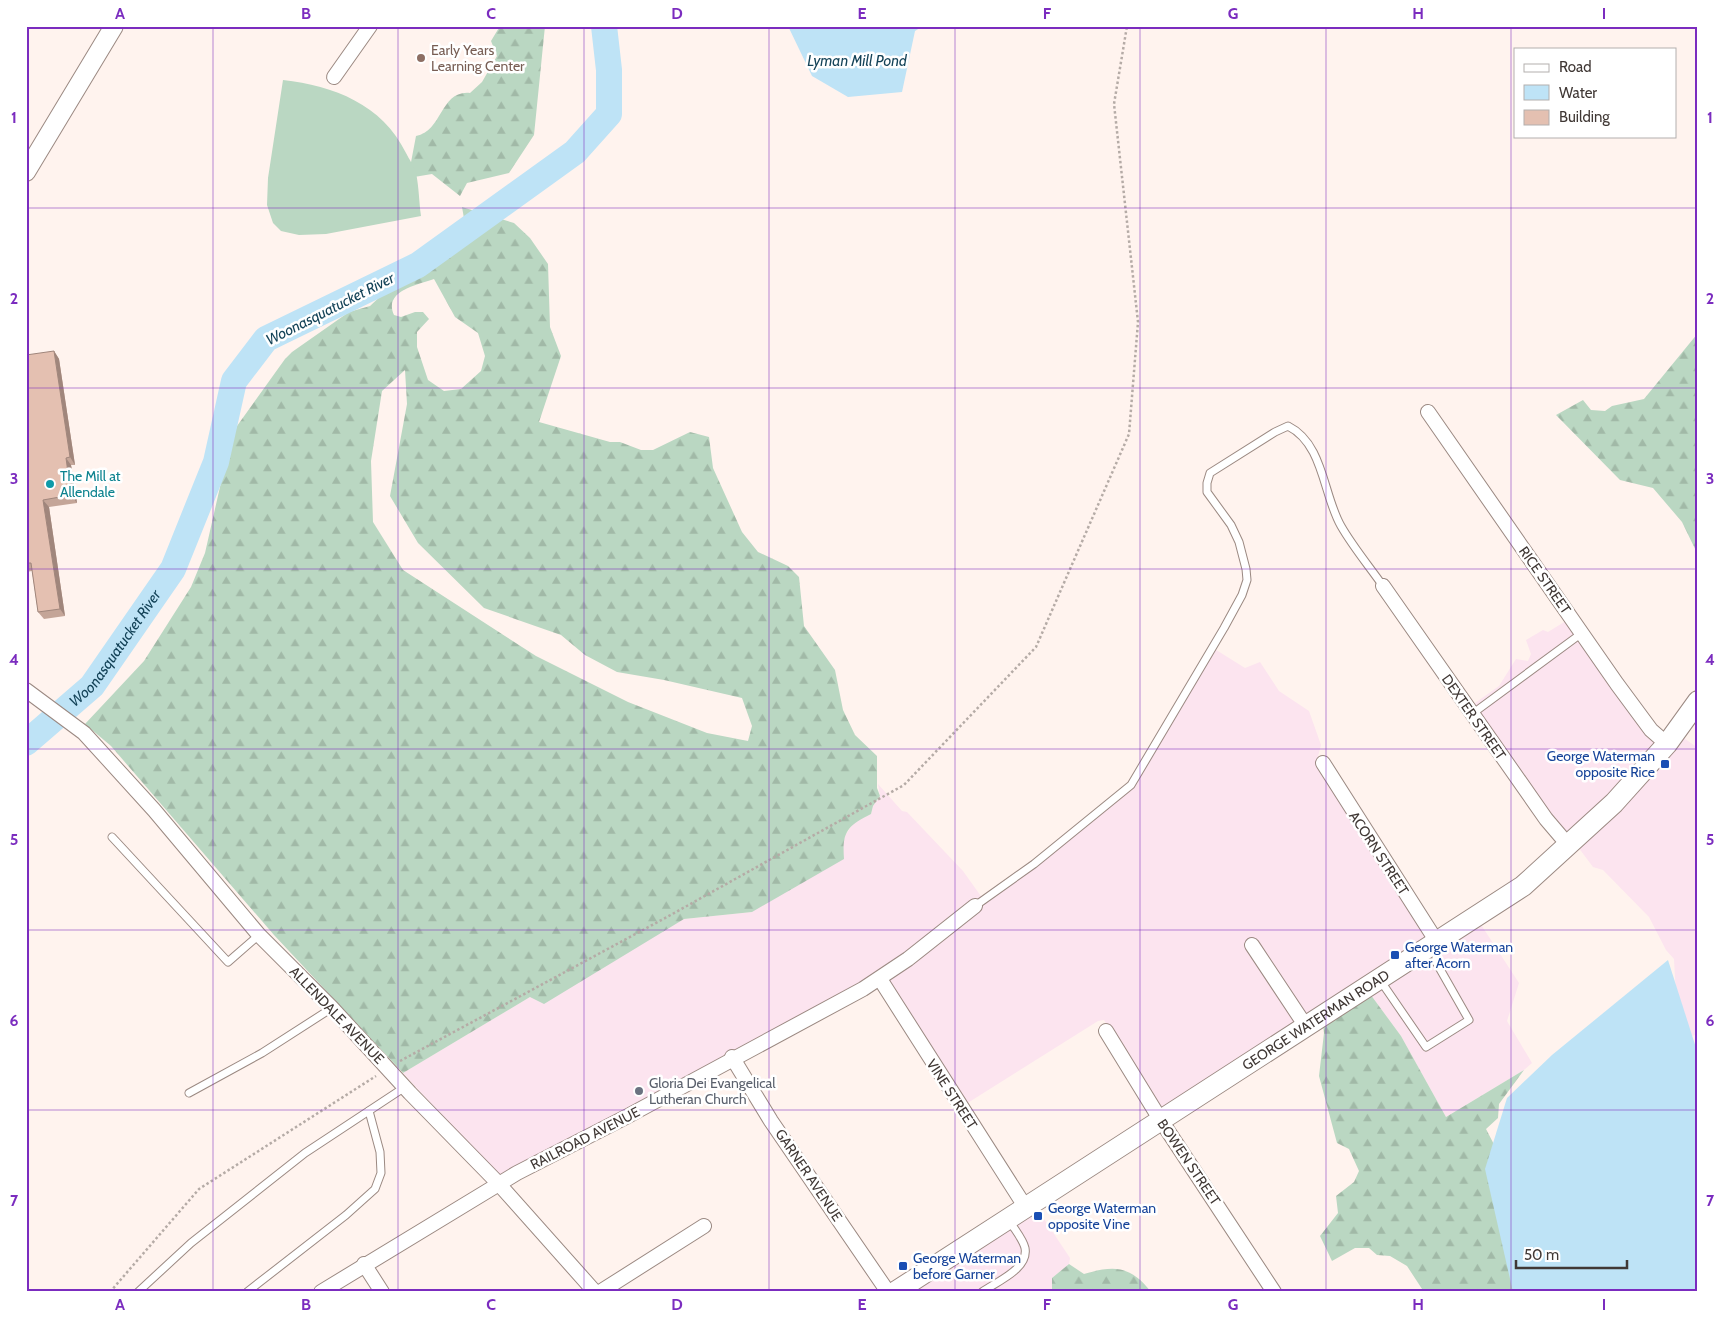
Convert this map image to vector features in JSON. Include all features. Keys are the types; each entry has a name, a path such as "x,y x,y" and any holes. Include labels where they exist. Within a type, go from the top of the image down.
{"main road":[{"name":"GEORGE WATERMAN ROAD","path":"895,1292 1305,1025 1523,886 1611,806 1667,744 1698,701"}],"street":[{"path":"26,172 114,26"},
{"path":"334,77 370,26"},
{"name":"RICE STREET","path":"1428,412 1651,730 1667,744"},
{"name":"DEXTER STREET","path":"1383,586 1546,819 1568,846"},
{"name":"ALLENDALE AVENUE","path":"26,690 84,733 148,804 259,935 332,1008 404,1087 498,1184 595,1292"},
{"name":"ACORN STREET","path":"1323,763 1437,942"},
{"name":"RAILROAD AVENUE","path":"321,1292 364,1264 498,1184 880,979 976,906"},
{"path":"1252,945 1305,1025"},
{"name":"VINE STREET","path":"880,979 1026,1208"},
{"name":"BOWEN STREET","path":"1106,1031 1160,1119 1274,1292"},
{"name":"GARNER AVENUE","path":"732,1057 771,1120 888,1292"},
{"path":"600,1292 704,1226"},
{"path":"364,1264 382,1292"}],"lane":[{"path":"976,906 1034,864 1132,785 1242,595 1247,580 1246,569 1231,525 1207,492 1210,474 1275,432 1288,426 1300,432 1311,450 1340,525 1383,586"},
{"path":"1472,714 1582,634"},
{"path":"112,837 228,962 259,935"},
{"path":"1378,978 1426,1047 1469,1020 1436,962 1437,942"},
{"path":"189,1093 262,1052 332,1008"},
{"path":"138,1292 191,1243 305,1153 404,1087"},
{"path":"247,1292 346,1215 375,1189 381,1173 380,1152 369,1111"},
{"path":"982,1292 1021,1266 1025,1257 1025,1247 1009,1219"}],"path":[{"path":"110,1292 200,1189 387,1068 667,917 904,785 1036,647 1129,434 1138,322 1114,104 1127,26"}],"shaded area":[{"path":"1574,616 1665,742 1678,734 1698,748 1698,1034 1692,1036 1676,996 1674,959 1666,950 1649,917 1603,870 1593,867 1575,843 1568,843 1475,706 1475,703 1499,686 1516,659 1528,661 1531,654 1526,640 1543,630 1548,632"},
{"path":"1213,648 1245,668 1260,662 1279,691 1309,711 1321,745 1317,760 1431,938 1476,917 1519,983 1507,1021 1532,1063 1524,1070 1446,1117 1401,1036 1365,987 1161,1112 1104,1020 1098,1021 966,1104 884,978 738,1053 728,1054 614,1122 500,1179 403,1073 530,997 684,919 752,912 843,839 854,822 871,814 873,806 880,796 878,784 902,811 907,812 963,871 983,899 986,899 1131,785"},
{"path":"1034,1204 1070,1258 1069,1264 1052,1278 1052,1292 893,1292"}],"green space":[{"path":"500,26 545,26 534,135 509,173 467,183 460,196 432,174 408,178 416,136 425,133 432,127 453,98 460,94 470,93 482,82 497,56 491,41"},
{"path":"283,80 320,87 355,100 384,122 396,136 415,170 421,216 326,234 299,235 281,231 273,223 267,205 268,178"},
{"path":"462,207 514,223 530,238 548,264 550,327 561,356 539,422 610,442 620,442 641,450 653,450 690,432 709,437 713,468 742,532 758,552 788,566 799,577 804,626 835,670 843,710 855,735 877,756 877,788 880,796 873,806 871,814 851,826 845,836 844,859 752,912 684,919 544,1004 530,997 403,1073 274,935 111,746 85,724 144,661 191,587 205,553 227,456 237,426 285,359 349,312 370,306 385,292 439,265 465,224","holes":["434,279 455,317 478,333 485,356 481,371 461,389 444,391 428,380 417,347 417,332 429,319 423,312 415,312 401,317 394,315 392,307 393,300 403,290","405,370 407,404 390,496 418,543 484,608 561,635 585,655 617,672 664,680 742,698 752,726 748,741 707,733 628,702 536,656 403,570 373,522 371,461 382,391"]},
{"path":"1698,333 1698,555 1682,522 1653,488 1620,480 1556,415 1583,400 1591,410 1605,411 1612,406 1644,399"},
{"path":"1365,987 1401,1036 1446,1117 1524,1070 1499,1104 1498,1118 1486,1129 1500,1156 1514,1292 1424,1292 1407,1266 1390,1256 1377,1255 1369,1248 1355,1248 1332,1261 1320,1236 1338,1213 1336,1196 1354,1182 1359,1171 1349,1149 1337,1143 1319,1076 1324,1033 1322,1016"},
{"path":"1069,1264 1084,1274 1105,1269 1122,1270 1144,1283 1151,1292 1052,1292 1052,1278"}],"water":[{"name":"Lyman Mill Pond","path":"788,26 923,26 915,31 902,92 848,97 812,76"},
{"path":"1668,960 1698,1054 1698,1292 1513,1292 1485,1169 1507,1098 1552,1055"}],"building":[{"name":"The Mill at Allendale","path":"54,351 70,457 66,458 71,495 43,500 60,609 38,612 31,563 26,563 26,355"}],"waterway":[{"name":"Woonasquatucket River","path":"26,743 92,686 173,569 216,462 234,381 266,339 418,265 575,152 609,114 609,70 604,26"}],"place":[{"name":"Early Years Learning Center","path":"421,58"},
{"name":"The Mill at Allendale","path":"50,484"},
{"name":"George Waterman opposite Rice","path":"1665,764"},
{"name":"George Waterman after Acorn","path":"1395,955"},
{"name":"Gloria Dei Evangelical Lutheran Church","path":"639,1091"},
{"name":"George Waterman opposite Vine","path":"1038,1216"},
{"name":"George Waterman before Garner","path":"903,1266"}]}
